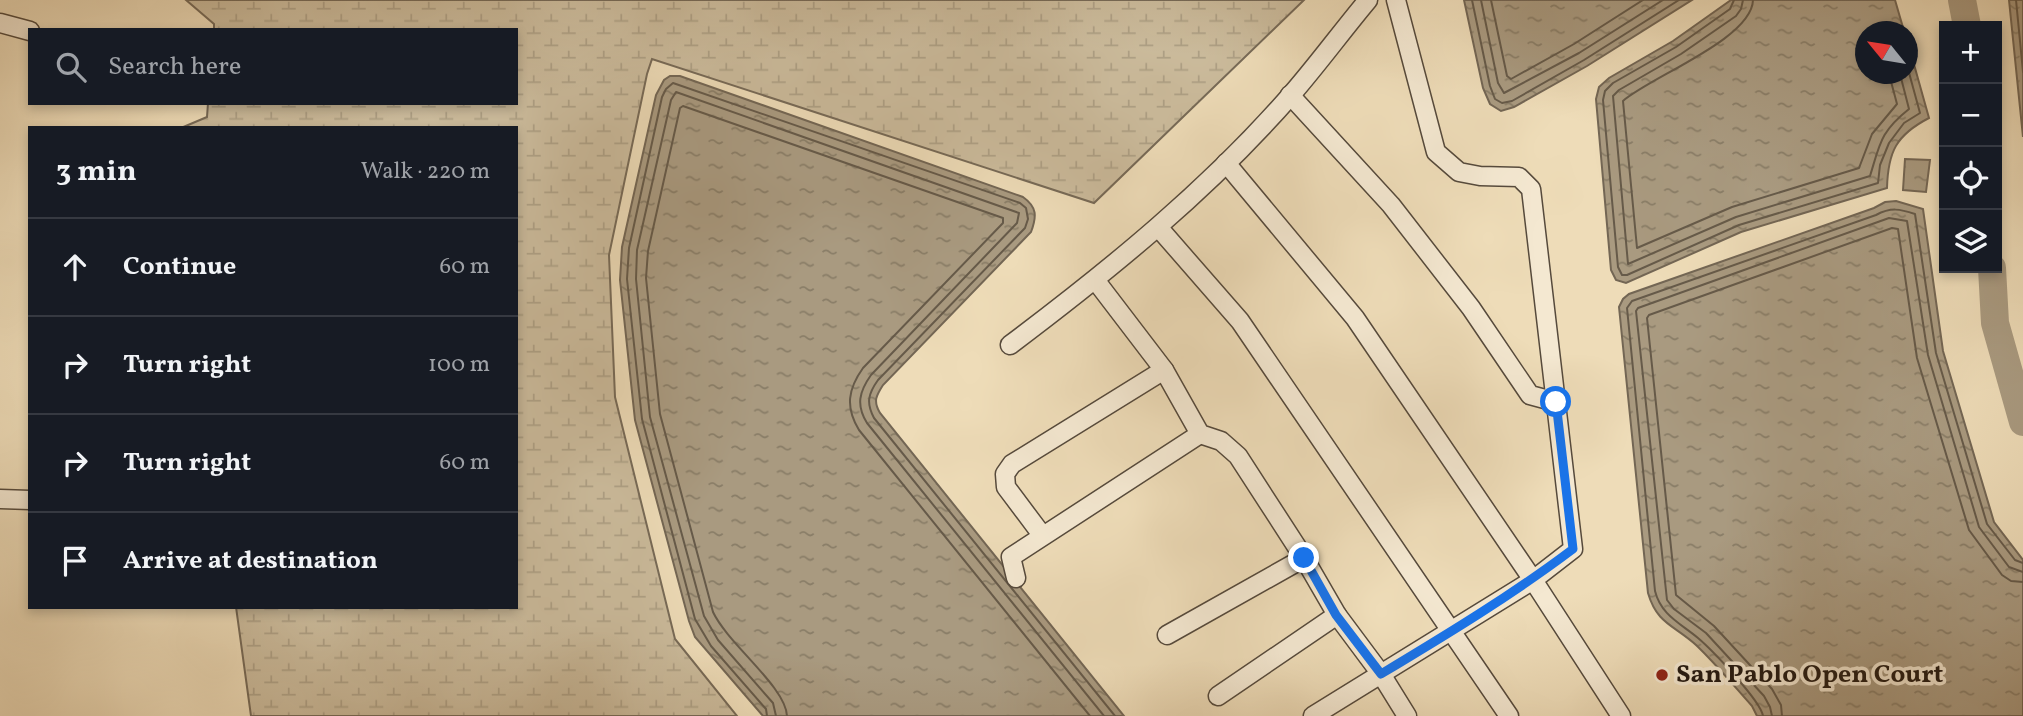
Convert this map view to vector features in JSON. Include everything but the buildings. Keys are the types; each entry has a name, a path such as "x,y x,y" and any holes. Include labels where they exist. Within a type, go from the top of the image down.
{"street":[{"path":"1010,345 1096,281 1226,163 1290,95 1368,0"},
{"path":"1313,716 1533,580 1573,549 1531,189 1519,177 1480,176 1459,172 1436,152 1396,0"},
{"path":"0,23 28,30"},
{"path":"1290,95 1391,205 1471,308 1530,395 1556,402"},
{"path":"1226,163 1355,318 1533,580 1620,716"},
{"path":"1158,227 1240,321 1509,716"},
{"path":"1096,281 1164,370 1200,434 1221,441 1238,456 1304,558 1336,615 1381,674 1407,716"},
{"path":"1042,535 1006,487 1005,474 1012,464 1164,370"},
{"path":"1016,578 1011,557 1200,434"},
{"path":"0,499 28,500"},
{"path":"1167,635 1304,558"},
{"path":"1218,696 1336,615"}],"green space":[{"path":"186,0 1304,0 1094,203 652,59 609,255 615,397 675,639 737,716 251,716 236,609 518,609 518,126 186,126 207,117 208,105 518,105 518,28 214,28 214,24"}],"water":[{"path":"1464,0 1692,0 1587,66 1514,107 1501,111 1490,104 1483,88"},
{"path":"1731,0 1895,0 1901,21 1855,21 1855,84 1918,84 1918,79 1929,118 1909,131 1896,146 1889,164 1887,188 1741,232 1626,283 1616,280 1611,270 1596,99 1599,87 1609,78 1673,41"},
{"path":"2009,0 2023,0 2023,137"},
{"path":"670,76 680,76 1023,197 1031,204 1035,217 1031,232 883,385 876,402 880,413 1124,716 763,716 695,637 635,420 620,280 622,247 656,95 664,80"},
{"path":"1905,159 1930,160 1926,192 1903,190"},
{"path":"1896,201 1923,209 1943,351 1994,522 2023,560 2023,716 1757,716 1752,706 1703,652 1661,618 1648,593 1619,307 1629,294 1885,202"}],"waterway":[{"path":"1962,0 1966,21"},
{"path":"1992,273 1995,323 2023,422"}],"place":[{"name":"San Pablo Open Court","path":"1662,675"}],"route":[{"path":"1304,558 1336,615 1381,674 1452,631 1533,580 1573,549 1556,402"}]}
